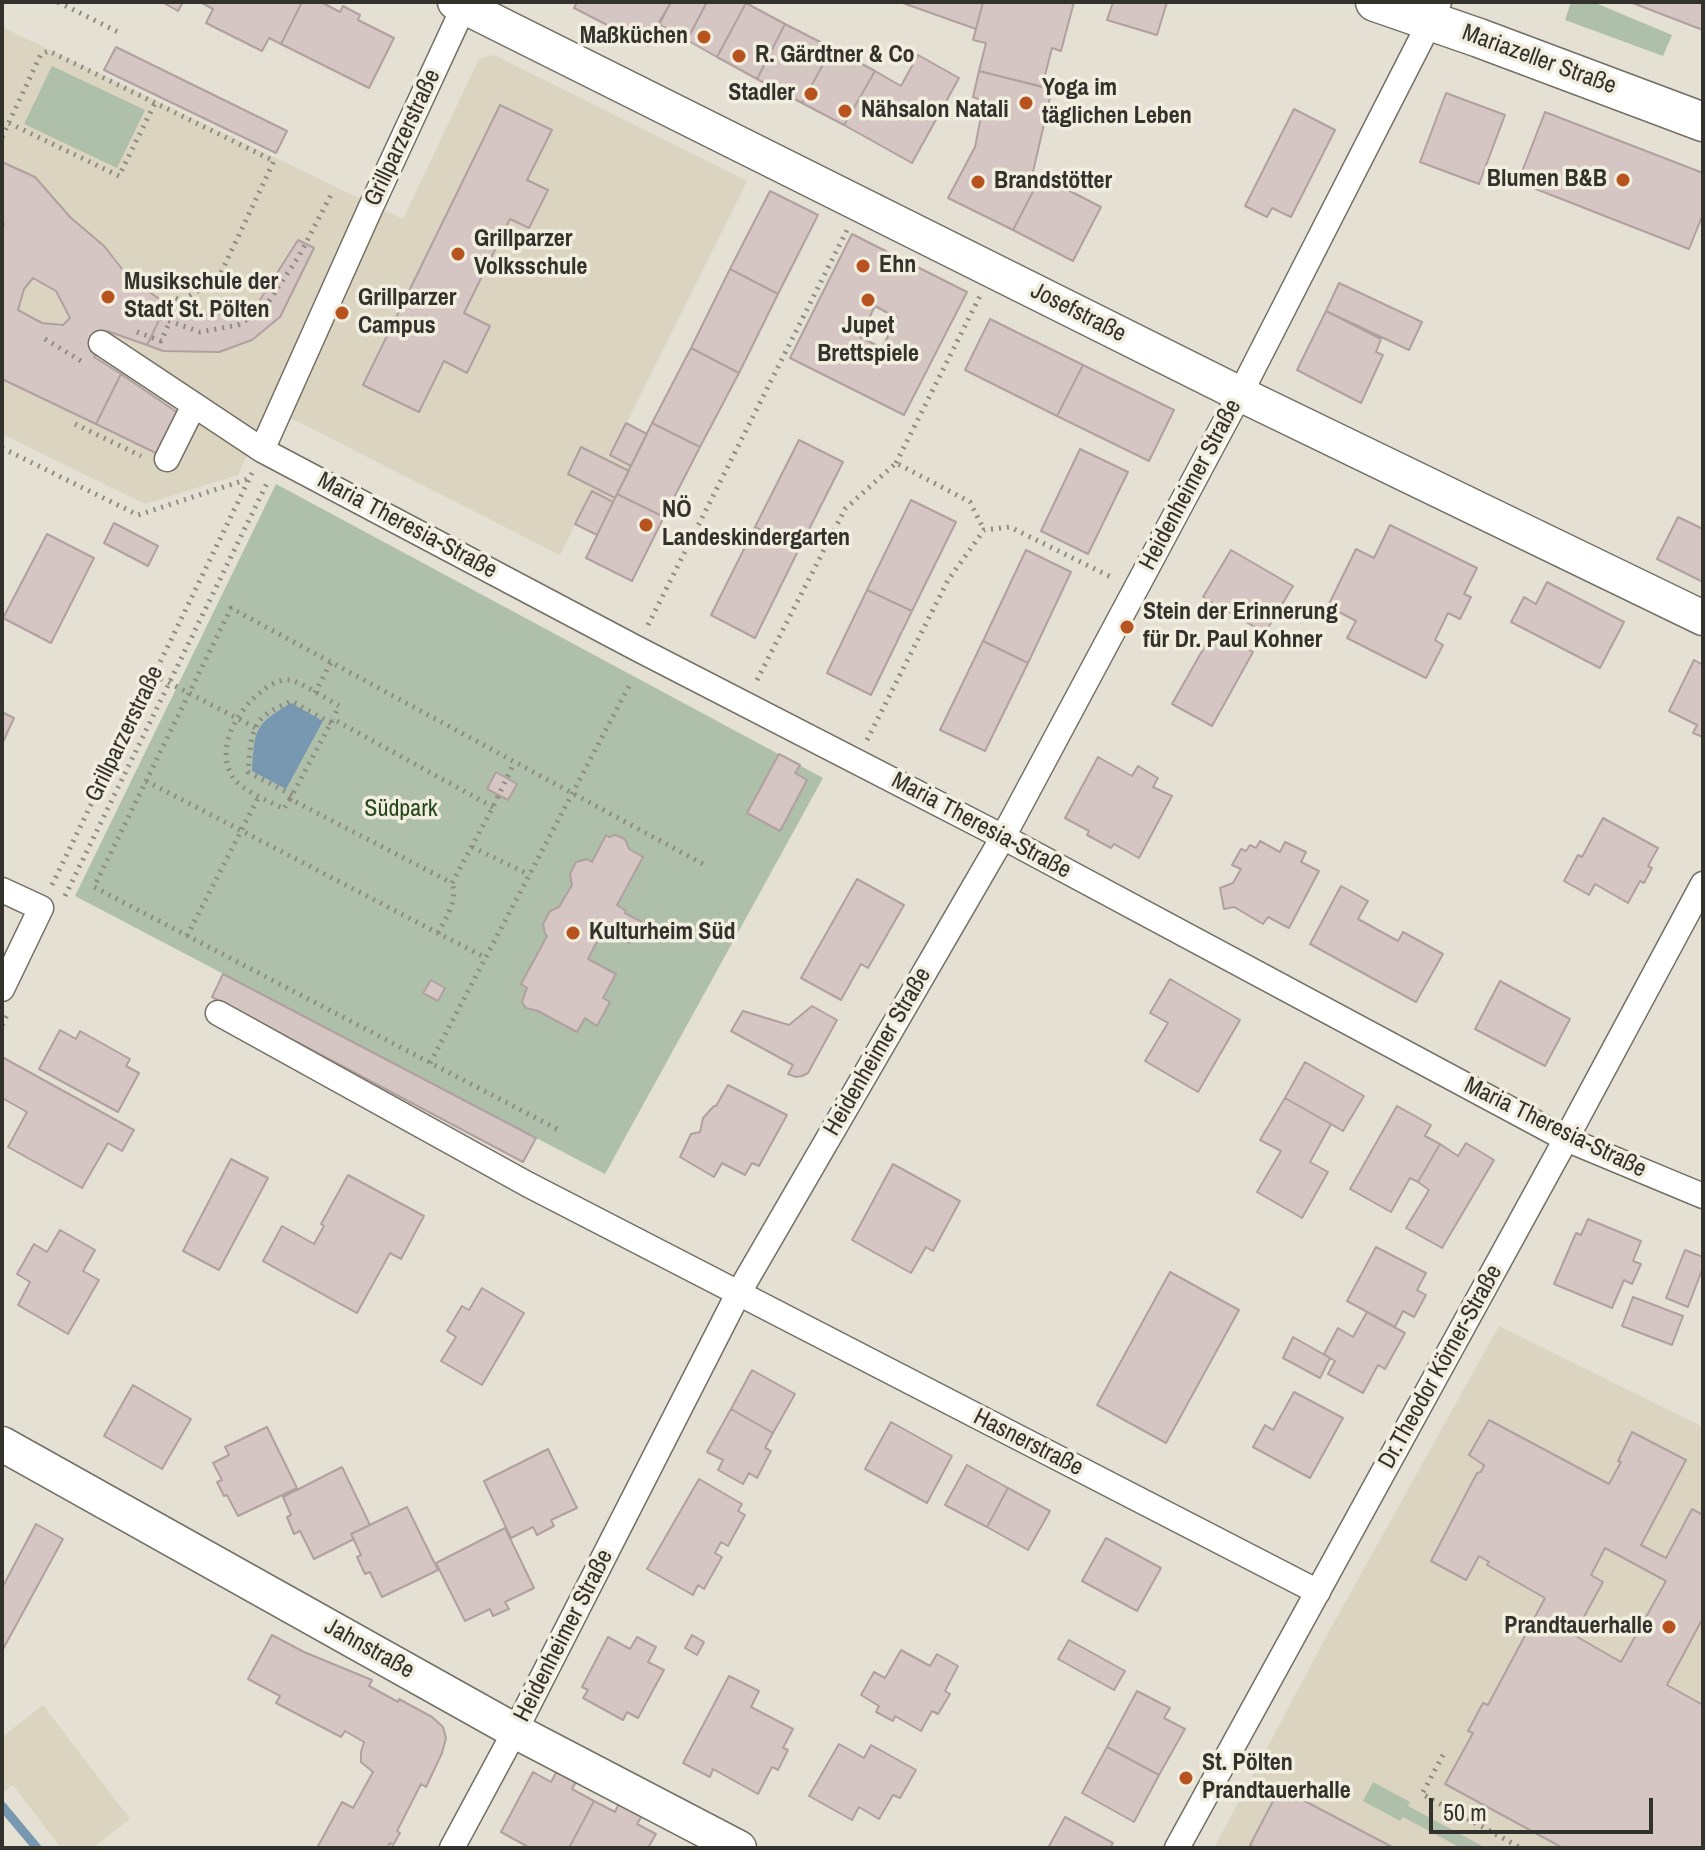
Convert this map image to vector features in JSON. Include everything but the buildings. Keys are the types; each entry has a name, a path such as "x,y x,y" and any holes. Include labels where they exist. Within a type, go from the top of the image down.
{"main road":[{"name":"Mariazeller Straße","path":"1375,2 1435,11 1703,122"}],"street":[{"name":"Josefstraße","path":"461,3 1240,394 1703,618"},
{"name":"Grillparzerstraße","path":"270,454 461,3"},
{"name":"Heidenheimer Straße","path":"452,1848 738,1294 1003,837 1240,394 1435,11"},
{"name":"Maria Theresia-Straße","path":"101,343 270,454 636,648 1003,837 1566,1139 1703,1196"},
{"path":"167,459 194,405"},
{"name":"Dr.Theodor Körner-Straße","path":"1177,1848 1703,884"},
{"path":"2,890 52,905 5,1000"},
{"path":"218,1013 527,1184 738,1294"},
{"name":"Hasnerstraße","path":"738,1294 1318,1592"},
{"name":"Jahnstraße","path":"2,1444 515,1731 739,1848"}],"path":[{"path":"58,2 122,34"},
{"path":"2,137 41,54 49,51 274,161 219,277 182,301 173,297"},
{"path":"9,123 119,176 155,103"},
{"path":"161,318 200,332 238,325 263,310 299,256 333,191"},
{"path":"636,648 860,204"},
{"path":"745,704 845,509 896,463 993,270"},
{"path":"137,332 161,341 170,321"},
{"path":"75,424 163,466 167,459"},
{"name":"Grillparzerstraße","path":"2,448 138,515 248,479 154,675 52,905"},
{"path":"52,905 169,683 270,454"},
{"path":"896,463 970,502 984,530"},
{"path":"856,761 948,580 984,530 1010,527 1135,590"},
{"path":"557,1129 94,887 231,608 703,864"},
{"path":"315,693 331,662"},
{"path":"154,675 256,728"},
{"path":"287,679 339,706 284,809 239,785 232,778 226,762 228,739 236,718 249,700 269,685 287,679"},
{"path":"430,1063 629,686"},
{"path":"438,933 451,908 455,893 452,883 248,772 256,728 262,718 291,701 493,807"},
{"path":"452,883 514,763"},
{"path":"146,781 486,958"},
{"path":"187,936 259,796"},
{"path":"472,847 530,875"},
{"path":"2,1025 5,1000"},
{"path":"1443,1755 1422,1794 1521,1848"}],"shaded area":[{"name":"Grillparzer Campus","path":"2,27 403,219 479,59 494,55 747,181 627,422 647,434 597,535 575,525 560,555 269,407 238,475 145,504 2,434"},
{"path":"1499,1326 1703,1427 1703,1848 1214,1848 1328,1633"},
{"path":"43,1705 130,1819 92,1848 61,1848 13,1785 2,1793 2,1737"}],"green space":[{"path":"1571,2 1593,2 1672,35 1663,56 1565,20"},
{"path":"52,66 145,110 117,168 24,124"},
{"name":"Südpark","path":"276,484 823,778 605,1174 75,896"},
{"path":"1373,1782 1410,1802 1408,1806 1486,1848 1461,1848 1403,1817 1400,1821 1363,1801"}],"water":[{"path":"291,703 323,721 286,789 252,771 256,737 263,723"}],"waterway":[{"path":"2,1806 37,1848"}],"place":[{"name":"Maßküchen","path":"704,37"},
{"name":"R. Gärdtner & Co","path":"739,56"},
{"name":"Stadler","path":"811,94"},
{"name":"Yoga im täglichen Leben","path":"1026,103"},
{"name":"Nähsalon Natali","path":"845,111"},
{"name":"Blumen B&B","path":"1623,180"},
{"name":"Brandstötter","path":"978,182"},
{"name":"Grillparzer Volksschule","path":"458,254"},
{"name":"Ehn","path":"863,266"},
{"name":"Musikschule der Stadt St. Pölten","path":"108,297"},
{"name":"Jupet Brettspiele","path":"868,300"},
{"name":"Grillparzer Campus","path":"342,313"},
{"name":"NÖ Landeskindergarten","path":"646,525"},
{"name":"Stein der Erinnerung für Dr. Paul Kohner","path":"1127,627"},
{"name":"Kulturheim Süd","path":"573,933"},
{"name":"Prandtauerhalle","path":"1669,1627"},
{"name":"St. Pölten Prandtauerhalle","path":"1186,1778"}]}
